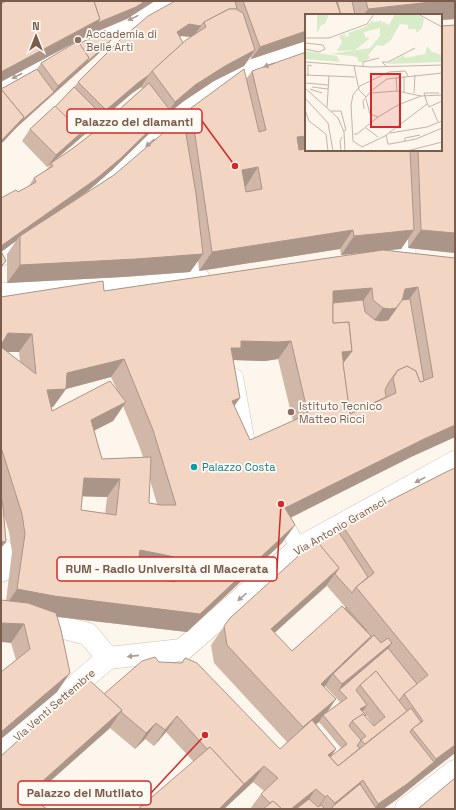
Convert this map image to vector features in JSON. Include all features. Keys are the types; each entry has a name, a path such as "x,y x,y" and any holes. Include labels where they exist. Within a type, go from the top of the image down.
{"street":[{"path":"1,85 91,36 119,25 168,1"},
{"path":"72,206 91,194 118,172 189,107 251,71 305,51"},
{"path":"173,123 176,146"},
{"path":"402,197 405,260"},
{"path":"1,255 53,220"},
{"path":"188,220 195,280"},
{"path":"384,260 405,260 426,263"},
{"path":"1,294 218,277"},
{"name":"Via Antonio Gramsci","path":"108,658 182,650 299,548 455,462"},
{"path":"1,549 3,558 1,571"},
{"path":"1,612 88,634 108,658"},
{"name":"Via Venti Settembre","path":"1,753 64,695 108,658"},
{"path":"406,809 455,771"}],"lane":[{"path":"234,369 249,453"},
{"path":"283,520 299,548"}],"building":[{"path":"6,1 94,1 100,19 1,72 1,4"},
{"path":"94,1 145,1 136,7 97,23 100,19"},
{"path":"175,1 235,1 237,9 229,9 204,22 201,26 189,24 177,32 183,43 149,75 106,110 78,82 120,40 148,16"},
{"path":"243,1 336,1 341,14 305,14 305,31 260,47"},
{"path":"337,1 352,1 355,14 341,14"},
{"path":"366,1 440,1 368,9"},
{"path":"229,9 236,9 243,13 255,50 225,66 195,85 175,102 152,71 186,40 206,27 204,22"},
{"path":"455,25 455,233 421,230 418,151 442,151 442,26"},
{"path":"105,30 111,40 85,64 89,58 79,44"},
{"path":"78,41 89,58 58,86 41,63"},
{"path":"305,52 305,136 297,137 299,150 410,151 414,230 354,236 353,230 212,252 191,108 244,69 259,132 266,130 252,71","holes":["258,167 262,189 246,192 242,170"]},
{"path":"37,69 54,92 20,122 24,117 1,89"},
{"path":"149,83 170,110 121,158 96,179 1,246 1,198 16,190 18,192 36,182 34,178 53,166 51,163 94,132"},
{"path":"74,87 103,116 78,138 82,132 55,107"},
{"path":"1,89 24,117 1,141"},
{"path":"55,106 82,132 56,155 30,129"},
{"path":"183,116 196,194 203,254 20,265 20,236 114,175"},
{"path":"383,250 455,258 455,425 285,508 295,525 200,614 54,596 17,589 25,534 22,514 1,447 1,347 36,374 32,334 8,333 1,345 1,297 103,281 104,291","holes":["418,287 433,377 420,382 416,371 407,366 398,370 393,378 396,393 350,414 342,352 352,351 349,322 333,323 333,291 372,288 373,300 383,308 390,309 396,308 402,301 405,289","241,341 291,341 308,414 250,440 232,401 240,398 231,348 241,348","124,359 153,430 176,505 149,503 151,457 102,459 91,420 126,402 110,381 52,411 47,390 66,389 67,373","84,478 120,479 116,515 81,510","140,550 175,557 175,582 136,576"]},
{"path":"1,251 6,261 1,266"},
{"path":"410,299 424,381 420,382 416,371 407,366 398,370 385,390 386,397 350,414 343,363 352,351 349,322 333,323 333,303 363,300 365,312 375,320 381,321 388,320 402,300"},
{"path":"455,468 455,745 436,759 412,729 423,721 404,694 428,675 356,587 374,573 342,525"},
{"path":"1,497 3,506 6,542 1,541"},
{"path":"338,531 368,577 356,587 352,593 335,574 339,568 318,543"},
{"path":"316,540 339,568 271,629 292,651 342,606 371,636 321,684 336,699 303,727 227,645 224,626 230,618"},
{"path":"1,600 28,603 56,613 70,673 1,732 1,672 30,649 24,624 1,623"},
{"path":"346,607 367,631 345,608"},
{"path":"374,635 381,643 388,638 392,643 342,684 333,674"},
{"path":"388,648 417,684 404,694 399,701 376,671 360,685 356,690 367,705 360,709 366,715 365,716 363,714 352,721 349,726 361,740 357,746 360,748 338,766 330,757 347,744 323,715 347,698 339,690"},
{"path":"155,657 159,662 182,663 185,658 197,663 280,749 312,720 336,749 328,755 338,766 411,708 421,722 410,732 434,762 407,784 378,804 363,780 335,803 327,795 325,797 316,789 291,809 282,809 273,801 270,803 261,794 278,778 264,766 242,786 244,784 210,747 207,749 177,716 165,730 156,723 146,733 121,712 122,710 104,694 142,661"},
{"path":"376,671 407,711 365,744 361,740 366,736 352,721 363,714 374,726 385,717 360,685"},
{"path":"87,678 122,710 27,795 47,809 1,809 1,756"},
{"path":"210,747 244,784 219,809 138,809"},
{"path":"455,778 455,809 419,808"},
{"path":"360,784 376,808 334,809 332,807"},
{"path":"309,799 318,807 321,805 325,809 296,809"},
{"path":"273,801 282,809 263,809"}],"place":[{"name":"Accademia di Belle Arti","path":"78,40"},
{"name":"Palazzo dei diamanti","path":"235,166"},
{"name":"Istituto Tecnico Matteo Ricci","path":"291,412"},
{"name":"Palazzo Costa","path":"194,467"},
{"name":"RUM - Radio Università di Macerata","path":"281,504"},
{"name":"Palazzo del Mutilato","path":"205,735"}]}
